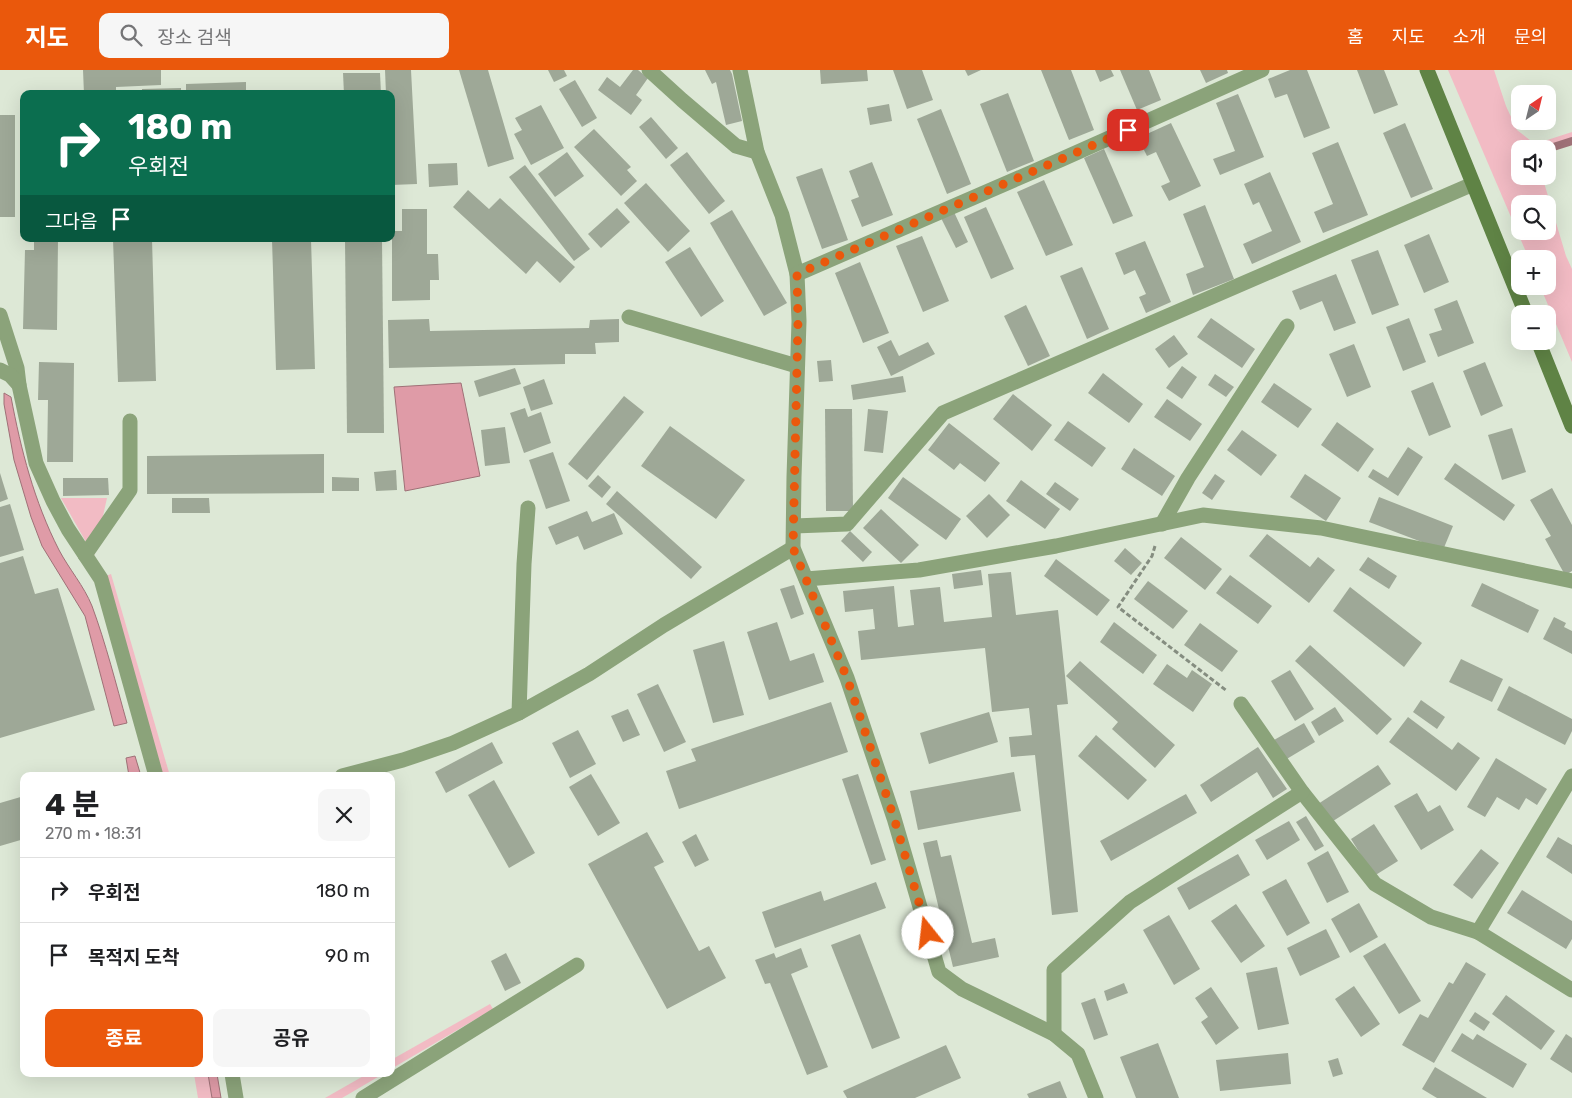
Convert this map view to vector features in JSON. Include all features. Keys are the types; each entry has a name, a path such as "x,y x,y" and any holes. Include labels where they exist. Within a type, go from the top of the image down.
{"street":[{"path":"649,70 736,146 756,152"},
{"path":"740,70 756,152 782,216 797,274 798,321 793,548 847,678 894,818 940,972 962,989 1054,1034 1078,1054 1096,1098"},
{"path":"797,274 1262,70"},
{"path":"1427,70 1522,305"},
{"path":"794,526 847,524 943,413 1473,184"},
{"path":"0,315 17,368 36,464 68,529 100,578 155,772"},
{"path":"629,317 797,366"},
{"path":"1162,524 1188,478 1287,326"},
{"path":"1542,350 1572,426"},
{"path":"0,370 10,375 19,385"},
{"path":"85,555 130,490 130,421"},
{"path":"519,713 524,564 528,508"},
{"path":"806,579 918,570 1056,546 1204,515 1321,528 1572,581"},
{"path":"357,772 403,760 453,743 519,713 589,674 664,625 793,548"},
{"path":"1241,704 1302,792 1375,884 1431,917 1478,932 1572,990"},
{"path":"1478,932 1572,776"},
{"path":"1054,1034 1054,970 1130,902 1302,792"},
{"path":"363,1098 577,966"},
{"path":"232,1077 236,1098"}],"path":[{"path":"1162,524 1152,556 1118,607 1227,691 1241,704"}],"shaded area":[{"path":"1448,70 1494,70 1511,117 1511,130 1517,130 1530,140 1511,140 1511,185 1545,185 1548,195 1511,195 1511,217"},
{"path":"1572,132 1572,139 1556,144 1556,140 1547,140"},
{"path":"1556,223 1572,269 1572,362 1556,324 1556,305 1548,305 1544,295 1556,295 1556,250 1525,250 1521,240 1556,240"},
{"path":"461,383 480,476 405,491 394,387"},
{"path":"4,393 11,397 24,456 42,513 59,550 85,591 92,606 127,723 114,726 85,616 42,546 31,517 14,460 4,404"},
{"path":"61,498 107,498 94,556"},
{"path":"111,574 169,772 162,772 106,576"},
{"path":"135,756 140,772 128,772 126,758"},
{"path":"490,1004 493,1009 395,1067 395,1058"},
{"path":"194,1077 208,1077 212,1098 198,1098"},
{"path":"208,1077 218,1077 221,1098 212,1098"},
{"path":"362,1077 378,1077 342,1098 325,1098"}],"building":[{"path":"83,70 161,70 161,85 116,87 116,90 84,90"},
{"path":"385,70 411,70 417,184 395,185 395,90 386,90"},
{"path":"459,70 488,70 514,159 488,167"},
{"path":"548,70 564,70 567,76 554,82"},
{"path":"633,70 638,70 648,78 636,95 642,100 631,115 598,90 607,77 620,87"},
{"path":"705,70 730,70 742,121 726,125 716,82 712,84"},
{"path":"820,70 867,70 868,81 821,84"},
{"path":"893,70 922,70 933,100 907,109"},
{"path":"965,70 981,70 968,76"},
{"path":"1041,70 1071,70 1094,130 1069,140"},
{"path":"1095,70 1111,70 1114,76 1100,82"},
{"path":"1120,70 1149,70 1161,100 1137,110"},
{"path":"1200,70 1227,70 1228,73 1206,83"},
{"path":"1290,70 1307,70 1330,128 1304,138 1287,94 1275,98 1268,79"},
{"path":"1357,70 1384,70 1398,105 1374,114"},
{"path":"343,73 380,73 381,90 344,90"},
{"path":"575,80 597,118 582,127 559,89"},
{"path":"246,82 246,90 186,90 186,84"},
{"path":"181,88 181,90 142,90"},
{"path":"1008,93 1034,161 1007,172 980,104"},
{"path":"1238,94 1264,157 1220,175 1213,159 1235,151 1216,103"},
{"path":"889,104 892,121 870,125 867,108"},
{"path":"541,105 564,148 531,165 514,134 522,130 515,118"},
{"path":"941,109 971,184 947,194 917,119"},
{"path":"0,115 15,115 15,217 0,217"},
{"path":"651,117 678,148 666,159 639,127"},
{"path":"1171,123 1201,186 1169,201 1161,186 1170,182 1156,152 1147,156 1138,138"},
{"path":"1405,123 1433,189 1411,198 1383,133"},
{"path":"594,129 631,167 627,170 637,181 621,196 574,147"},
{"path":"1338,142 1368,215 1323,233 1314,212 1333,204 1312,153"},
{"path":"1104,149 1133,216 1113,224 1084,158"},
{"path":"567,152 584,176 555,197 538,174"},
{"path":"687,152 725,201 709,214 670,165"},
{"path":"872,162 893,215 862,227 851,200 859,197 849,171"},
{"path":"457,163 458,185 429,187 428,164"},
{"path":"525,165 590,249 574,261 509,177"},
{"path":"822,168 848,240 822,249 796,177"},
{"path":"1270,172 1301,242 1252,264 1243,244 1272,231 1259,202 1253,205 1244,184"},
{"path":"1044,180 1073,245 1046,256 1017,192"},
{"path":"646,183 690,231 668,252 624,203"},
{"path":"468,190 489,209 500,198 575,267 560,283 537,261 526,274 453,207"},
{"path":"1205,205 1234,279 1193,295 1186,274 1204,267 1183,214"},
{"path":"986,207 1014,269 991,279 964,217"},
{"path":"617,208 630,222 601,248 588,234"},
{"path":"402,209 427,209 427,254 438,254 439,280 430,280 430,300 392,301 392,242 395,242 395,231 402,231"},
{"path":"732,210 787,303 764,316 710,223"},
{"path":"954,212 968,242 956,248 941,218"},
{"path":"1429,234 1449,282 1424,293 1404,245"},
{"path":"922,236 949,301 923,312 896,246"},
{"path":"1145,241 1171,302 1146,313 1139,297 1146,294 1135,270 1124,275 1115,253"},
{"path":"34,242 58,242 57,330 23,329 25,250 34,250"},
{"path":"113,242 152,242 156,381 118,382"},
{"path":"272,242 311,242 315,369 276,370"},
{"path":"345,242 382,242 384,433 347,433"},
{"path":"690,247 724,301 701,317 665,262"},
{"path":"1378,250 1399,305 1372,315 1351,260"},
{"path":"860,262 889,333 863,343 835,273"},
{"path":"1082,267 1109,329 1087,339 1060,276"},
{"path":"1336,274 1356,323 1334,331 1322,301 1300,310 1292,291"},
{"path":"1457,300 1474,343 1438,357 1429,334 1442,330 1434,309"},
{"path":"1026,305 1050,356 1028,366 1004,316"},
{"path":"1211,318 1255,349 1242,368 1197,337"},
{"path":"1409,318 1426,362 1403,371 1386,327"},
{"path":"429,319 430,331 589,328 590,320 619,319 619,342 595,343 596,354 565,354 565,364 389,368 388,320"},
{"path":"1174,335 1188,354 1169,368 1155,349"},
{"path":"891,340 899,356 928,342 935,354 891,376 877,347"},
{"path":"1354,344 1371,387 1347,397 1329,354"},
{"path":"831,360 833,381 819,382 817,361"},
{"path":"39,362 74,363 73,462 47,462 48,400 38,400"},
{"path":"1485,362 1503,406 1481,416 1463,371"},
{"path":"1182,366 1197,377 1182,399 1166,388"},
{"path":"515,368 521,384 479,397 474,381"},
{"path":"1103,373 1143,404 1129,423 1088,393"},
{"path":"1215,374 1234,387 1226,397 1208,385"},
{"path":"903,376 906,392 853,400 851,385"},
{"path":"544,379 553,404 531,411 523,387"},
{"path":"1433,382 1451,427 1429,436 1411,391"},
{"path":"1274,383 1312,409 1298,428 1261,402"},
{"path":"1013,394 1052,425 1032,451 993,419"},
{"path":"624,396 644,412 587,480 568,464"},
{"path":"1167,399 1202,424 1190,441 1154,417"},
{"path":"525,408 528,417 541,412 551,443 524,453 510,413"},
{"path":"825,409 852,409 853,511 826,511"},
{"path":"868,409 888,411 883,453 864,451"},
{"path":"1068,421 1106,448 1092,467 1054,440"},
{"path":"1337,422 1374,449 1358,472 1321,445"},
{"path":"949,423 1000,463 985,482 960,463 954,470 928,450"},
{"path":"670,426 745,480 716,519 641,466"},
{"path":"505,427 510,463 485,466 481,430"},
{"path":"1512,428 1526,472 1502,480 1488,435"},
{"path":"1242,430 1277,455 1261,476 1227,450"},
{"path":"1408,447 1423,457 1398,496 1368,477 1373,469 1388,478"},
{"path":"1134,448 1175,476 1162,496 1121,469"},
{"path":"553,452 570,501 546,509 529,460"},
{"path":"324,454 324,493 147,494 147,456"},
{"path":"1455,463 1515,505 1504,521 1444,479"},
{"path":"396,470 397,490 376,491 374,472"},
{"path":"0,473 8,499 0,502"},
{"path":"1215,474 1225,481 1212,500 1202,493"},
{"path":"1305,474 1341,498 1326,521 1290,497"},
{"path":"598,475 611,487 602,498 588,486"},
{"path":"332,477 359,478 359,491 332,491"},
{"path":"903,477 961,519 946,540 888,498"},
{"path":"63,478 108,478 109,495 63,496"},
{"path":"1021,480 1060,509 1045,529 1006,501"},
{"path":"1055,482 1079,499 1070,511 1046,494"},
{"path":"1552,488 1572,525 1572,571 1565,575 1545,539 1551,536 1530,500"},
{"path":"617,491 702,567 691,579 606,504"},
{"path":"989,494 1010,515 987,538 966,516"},
{"path":"1379,497 1453,526 1443,550 1369,522"},
{"path":"172,498 209,498 210,513 172,513"},
{"path":"10,504 24,550 0,557 0,507"},
{"path":"881,509 919,545 901,563 863,528"},
{"path":"587,511 592,522 614,513 623,534 584,550 578,536 556,545 548,527"},
{"path":"850,531 872,552 863,562 841,541"},
{"path":"1267,534 1310,567 1318,557 1335,570 1309,603 1249,556"},
{"path":"1181,537 1222,569 1205,590 1164,558"},
{"path":"1125,548 1142,563 1131,575 1114,561"},
{"path":"23,556 35,594 58,588 95,710 0,738 0,563"},
{"path":"1368,557 1397,576 1389,589 1359,570"},
{"path":"1056,559 1110,600 1097,616 1044,576"},
{"path":"981,570 983,585 954,589 952,574"},
{"path":"1011,572 1016,615 1058,610 1068,704 1057,705 1078,912 1052,915 1035,755 1011,757 1009,737 1032,735 1029,708 992,712 985,648 861,660 858,631 875,629 873,609 845,612 843,591 894,586 898,627 914,625 910,590 940,587 944,622 992,617 988,574"},
{"path":"1230,575 1272,606 1258,624 1216,593"},
{"path":"1148,581 1188,611 1173,629 1134,599"},
{"path":"1482,583 1539,610 1528,633 1471,606"},
{"path":"794,585 804,614 791,619 780,589"},
{"path":"1350,587 1422,643 1404,667 1333,611"},
{"path":"1554,617 1566,623 1564,627 1572,631 1572,654 1543,639"},
{"path":"777,622 790,661 814,653 824,682 769,700 747,632"},
{"path":"1114,622 1157,655 1143,674 1100,642"},
{"path":"1200,623 1238,651 1222,672 1184,645"},
{"path":"724,641 744,715 713,723 693,650"},
{"path":"1310,645 1392,719 1377,735 1295,661"},
{"path":"1461,659 1503,679 1492,702 1449,682"},
{"path":"1080,661 1175,745 1155,768 1112,729 1118,722 1066,676"},
{"path":"1167,664 1187,678 1192,670 1212,684 1193,712 1153,684"},
{"path":"1290,670 1314,709 1295,721 1271,681"},
{"path":"658,684 686,742 664,752 637,694"},
{"path":"1509,686 1572,719 1572,731 1565,745 1497,710"},
{"path":"1421,700 1445,717 1437,729 1413,712"},
{"path":"831,702 848,752 679,809 666,771 696,761 691,749"},
{"path":"1335,707 1344,721 1319,736 1311,722"},
{"path":"628,709 640,735 623,742 611,716"},
{"path":"989,712 998,742 929,764 920,733"},
{"path":"1408,717 1452,750 1458,742 1480,758 1456,791 1389,742"},
{"path":"1304,723 1315,742 1285,760 1274,740"},
{"path":"578,730 596,764 570,778 552,743"},
{"path":"1096,735 1147,780 1128,800 1078,756"},
{"path":"492,742 503,763 446,793 435,772"},
{"path":"1258,747 1287,789 1273,798 1257,772 1211,802 1200,785"},
{"path":"1496,758 1547,789 1537,805 1526,798 1519,810 1497,797 1485,817 1467,807"},
{"path":"1378,765 1391,784 1330,823 1318,804"},
{"path":"1014,772 1021,811 918,830 910,791"},
{"path":"591,774 620,823 598,836 569,787"},
{"path":"858,774 886,860 871,865 842,779"},
{"path":"494,780 535,853 509,868 468,795"},
{"path":"1417,793 1428,812 1440,805 1454,830 1421,850 1394,806"},
{"path":"1186,794 1197,813 1111,861 1100,841"},
{"path":"20,797 20,840 0,846 0,803"},
{"path":"1306,816 1324,846 1315,851 1296,822"},
{"path":"1289,821 1300,840 1267,860 1255,840"},
{"path":"1374,824 1398,861 1374,876 1351,839"},
{"path":"647,832 664,862 654,867 699,951 709,946 726,978 667,1009 588,864"},
{"path":"696,834 709,860 695,867 682,842"},
{"path":"1558,837 1572,845 1572,874 1546,857"},
{"path":"937,840 941,857 951,855 972,943 995,938 999,957 953,967 923,843"},
{"path":"1481,849 1499,863 1472,899 1453,885"},
{"path":"1328,851 1349,892 1327,903 1307,863"},
{"path":"1238,854 1250,875 1189,910 1177,888"},
{"path":"1286,879 1310,923 1287,936 1262,892"},
{"path":"876,882 886,908 775,948 762,912 821,891 824,901"},
{"path":"1522,890 1572,921 1572,939 1566,949 1507,913"},
{"path":"1359,903 1378,937 1350,953 1331,919"},
{"path":"1236,904 1265,946 1241,963 1211,921"},
{"path":"1169,915 1200,969 1174,985 1143,930"},
{"path":"1326,929 1340,957 1300,976 1287,948"},
{"path":"860,934 900,1038 872,1049 831,945"},
{"path":"1385,943 1421,1001 1399,1014 1363,956"},
{"path":"801,948 808,967 791,974 828,1067 807,1075 770,983 765,984 755,960 774,953 776,958"},
{"path":"506,953 521,983 505,991 491,961"},
{"path":"1466,962 1486,974 1434,1063 1402,1045 1420,1014 1428,1018 1449,982 1453,984"},
{"path":"1277,967 1289,1024 1258,1030 1246,973"},
{"path":"1124,983 1128,993 1107,1001 1104,991"},
{"path":"1354,986 1380,1024 1361,1037 1335,999"},
{"path":"1211,987 1239,1028 1216,1045 1201,1022 1208,1017 1195,998"},
{"path":"1506,995 1555,1031 1541,1050 1492,1014"},
{"path":"1095,998 1108,1035 1094,1040 1081,1003"},
{"path":"1475,1012 1490,1022 1484,1031 1469,1021"},
{"path":"1462,1033 1473,1040 1477,1034 1527,1064 1513,1088 1451,1051"},
{"path":"1566,1034 1572,1038 1572,1073 1550,1059"},
{"path":"1158,1043 1179,1098 1136,1098 1120,1057"},
{"path":"946,1045 961,1078 915,1098 847,1098 843,1091"},
{"path":"1288,1053 1291,1084 1220,1091 1216,1060"},
{"path":"1338,1058 1343,1074 1333,1077 1328,1061"},
{"path":"1435,1067 1487,1098 1437,1098 1422,1089"},
{"path":"1060,1081 1067,1098 1029,1098 1027,1094"}],"waterway":[{"path":"1556,146 1572,141"}],"route":[{"path":"928,933 894,818 847,678 793,548 798,321 797,274 1128,130"}]}
